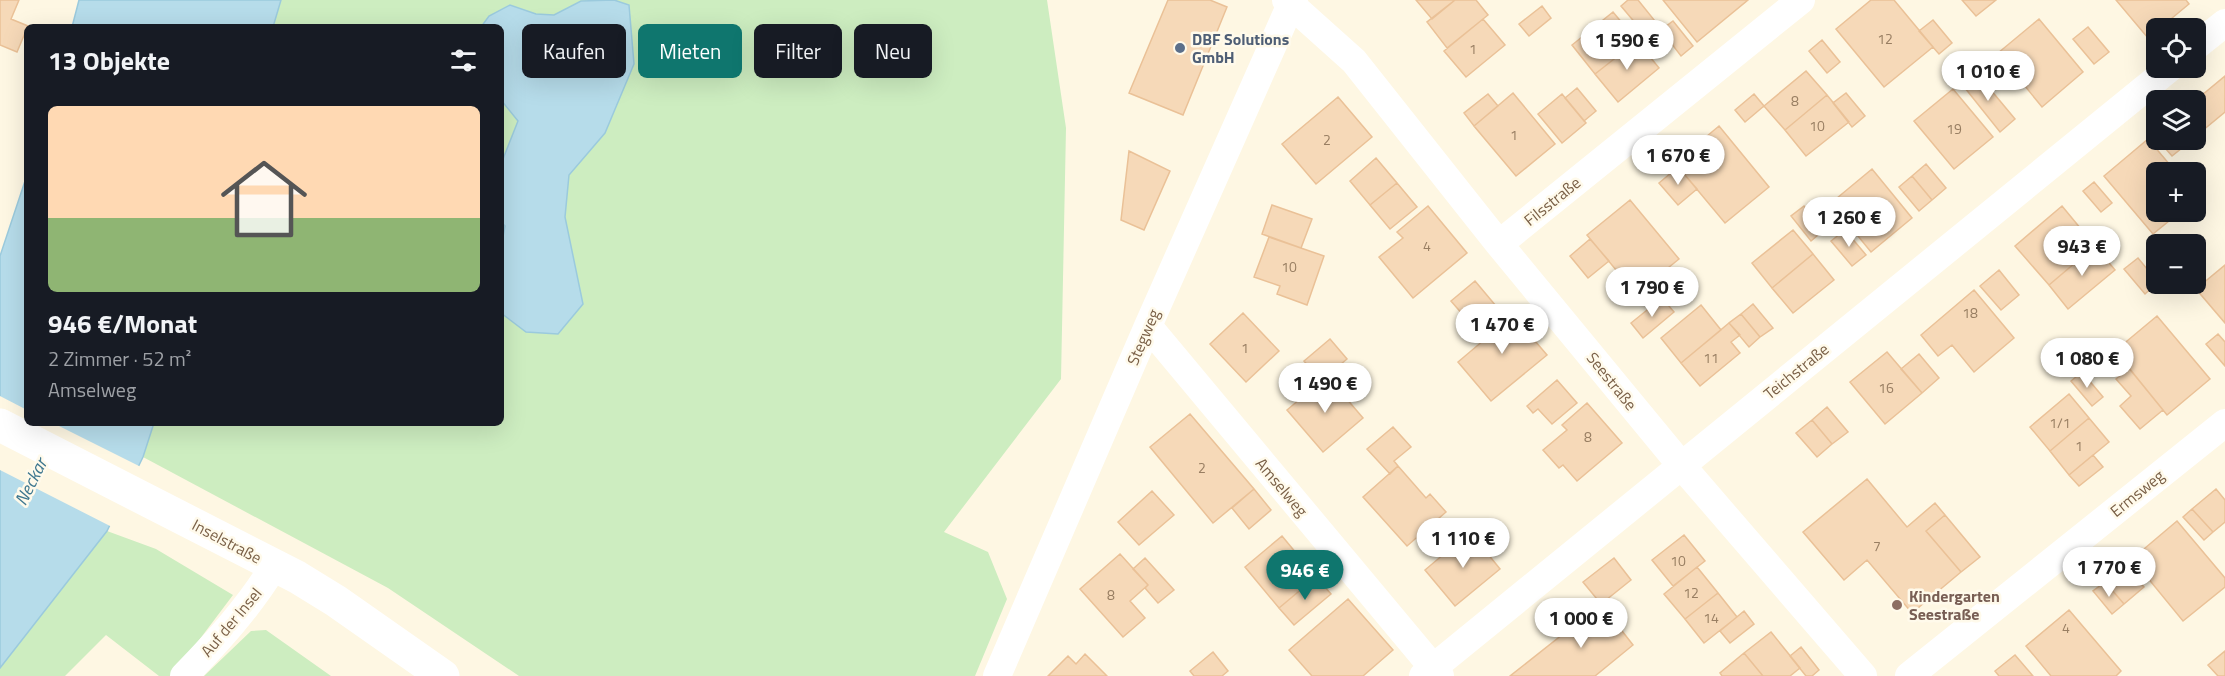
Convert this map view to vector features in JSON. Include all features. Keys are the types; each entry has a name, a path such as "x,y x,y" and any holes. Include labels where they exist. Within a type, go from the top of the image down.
{"street":[{"name":"Filsstraße","path":"1499,244 1801,0"},
{"name":"Seestraße","path":"1290,1 1354,61 1499,244 1681,465 1863,676"},
{"name":"Stegweg","path":"997,676 1290,1"},
{"path":"2206,38 2225,23"},
{"name":"Teichstraße","path":"1432,673 1681,465 2158,78"},
{"name":"Amselweg","path":"1148,326 1432,673"},
{"name":"Ermsweg","path":"1909,676 2225,423"},
{"name":"Inselstraße","path":"0,425 274,566 336,601 443,676"},
{"name":"Auf der Insel","path":"184,676 235,623 257,595 274,566"}],"green space":[{"path":"281,0 1047,0 1066,128 1061,379 944,532 988,552 1007,599 975,676 519,676 388,588 143,457 153,426 504,426 504,24 274,24"},
{"path":"107,531 156,549 233,595 172,676 159,676 106,635 65,676 0,676 0,668"},
{"path":"266,630 331,676 204,676 251,631"}],"water":[{"path":"79,0 281,0 274,24 73,24"},
{"path":"614,0 629,5 634,64 605,133 569,175 565,217 583,304 558,334 526,332 504,315 504,156 518,121 504,104 504,24 483,24 489,16 510,5 536,14 554,15 581,1"},
{"name":"Neckar","path":"24,184 24,426 153,426 143,457 107,531 0,668 0,256"}],"pier":[{"path":"0,396 24,408 24,426 59,426 141,467 112,527 0,470"}],"building":[{"path":"0,0 19,0 11,19 24,24 24,35 17,52 0,45"},
{"path":"1168,0 1210,0 1227,7 1183,115 1129,93"},
{"path":"1416,0 1455,0 1432,19"},
{"path":"1455,0 1476,0 1488,15 1447,48 1427,22"},
{"path":"1628,0 1638,0 1655,21 1642,31 1621,6"},
{"path":"1663,0 1748,0 1697,42"},
{"path":"1871,0 1894,0 1933,47 1884,87 1836,29"},
{"path":"1962,0 1996,0 1976,16"},
{"path":"2116,0 2186,0 2189,4 2172,18 2146,18 2146,36"},
{"path":"1542,6 1551,18 1529,36 1519,24"},
{"path":"1613,12 1637,41 1595,74 1572,45"},
{"path":"1483,19 1505,45 1466,77 1444,51"},
{"path":"2039,19 2083,72 2042,107 1998,53"},
{"path":"1933,20 1952,43 1939,54 1919,31"},
{"path":"1673,21 1693,46 1681,56 1661,30"},
{"path":"2088,27 2109,52 2094,64 2073,39"},
{"path":"1822,40 1840,62 1827,73 1809,51"},
{"path":"1637,41 1659,68 1618,102 1595,74"},
{"path":"1806,71 1827,95 1785,130 1764,106"},
{"path":"1975,71 2015,119 2000,132 1961,83"},
{"path":"2225,76 2225,112 2206,128 2206,92"},
{"path":"1577,88 1596,111 1584,121 1565,98"},
{"path":"1953,89 1993,137 1954,169 1914,121"},
{"path":"1513,93 1555,144 1516,176 1474,126"},
{"path":"1846,93 1865,116 1852,127 1833,103"},
{"path":"1488,94 1498,106 1474,126 1464,113"},
{"path":"1562,94 1586,123 1562,143 1538,114"},
{"path":"1754,94 1764,106 1745,122 1735,110"},
{"path":"1827,95 1849,122 1806,156 1785,130"},
{"path":"1338,97 1372,137 1316,184 1282,144"},
{"path":"1719,126 1769,187 1725,223 1675,163"},
{"path":"2146,141 2146,150 2157,150 2168,162 2146,162 2146,222 2168,222 2153,234 2104,176"},
{"path":"2167,150 2180,150 2172,156"},
{"path":"1129,151 1170,171 1144,230 1121,220"},
{"path":"1376,158 1397,183 1370,205 1350,181"},
{"path":"1926,164 1946,188 1932,200 1912,176"},
{"path":"1678,167 1697,189 1678,205 1659,183"},
{"path":"1872,169 1912,218 1871,252 1831,203"},
{"path":"1912,176 1932,200 1919,211 1899,187"},
{"path":"2094,182 2112,203 2101,212 2083,191"},
{"path":"1397,183 1417,207 1390,229 1370,205"},
{"path":"1630,200 1679,259 1636,294 1587,235"},
{"path":"1272,205 1312,219 1301,248 1262,234"},
{"path":"1428,206 1467,253 1413,298 1379,257 1403,238 1397,232"},
{"path":"1804,206 1824,230 1811,241 1791,216"},
{"path":"2062,206 2095,246 2049,285 2015,246"},
{"path":"1793,230 1813,254 1772,288 1752,263"},
{"path":"1845,230 1866,255 1852,266 1831,241"},
{"path":"1269,237 1324,256 1307,305 1277,294 1280,286 1254,277"},
{"path":"1590,239 1609,261 1588,278 1570,256"},
{"path":"2095,246 2115,270 2068,309 2049,285"},
{"path":"1813,254 1834,280 1793,313 1772,288"},
{"path":"2138,258 2146,268 2145,294 2124,269"},
{"path":"2225,265 2225,323 2200,294 2206,294 2206,281"},
{"path":"1999,270 2019,295 2001,310 1980,286"},
{"path":"1475,281 1501,312 1477,331 1451,301"},
{"path":"1974,290 2014,338 1974,372 1952,345 1938,356 1921,335"},
{"path":"1662,298 1674,312 1643,338 1631,323"},
{"path":"1753,304 1773,328 1760,337 1741,314"},
{"path":"1701,305 1721,330 1681,363 1661,338"},
{"path":"1506,307 1547,355 1491,401 1458,362 1484,340 1477,331"},
{"path":"1243,313 1279,351 1246,382 1210,344"},
{"path":"1741,314 1760,337 1749,347 1729,323"},
{"path":"2157,316 2210,379 2167,415 2115,351"},
{"path":"1729,323 1740,335 1731,342 1740,353 1700,386 1681,363"},
{"path":"2218,334 2225,342 2225,366 2206,344"},
{"path":"1330,339 1347,359 1321,381 1304,361"},
{"path":"1887,352 1922,393 1885,424 1850,382"},
{"path":"1919,354 1939,378 1922,393 1901,369"},
{"path":"2129,368 2163,410 2140,429 2120,406 2131,396 2116,379"},
{"path":"2082,372 2103,397 2092,406 2071,381"},
{"path":"1327,376 1363,418 1323,452 1287,410"},
{"path":"1557,380 1577,403 1552,424 1538,409 1533,413 1527,406"},
{"path":"2069,394 2089,418 2050,451 2030,427"},
{"path":"1587,403 1622,443 1577,481 1563,465 1559,468 1543,450 1567,430 1562,425"},
{"path":"1827,407 1848,432 1832,444 1812,420"},
{"path":"1190,414 1254,489 1213,523 1150,447"},
{"path":"2089,418 2109,442 2069,475 2050,451"},
{"path":"1812,420 1832,444 1817,457 1796,433"},
{"path":"1393,427 1411,447 1394,461 1398,466 1390,474 1367,449"},
{"path":"2093,455 2103,467 2079,486 2069,475"},
{"path":"1398,466 1426,498 1430,494 1446,512 1407,546 1363,497"},
{"path":"1867,479 1907,527 1935,503 1945,515 1926,531 1961,572 1912,613 1867,560 1844,580 1803,532"},
{"path":"1254,489 1271,510 1249,529 1232,508"},
{"path":"2216,489 2225,500 2225,522 2213,532 2192,509"},
{"path":"1152,491 1174,515 1139,545 1118,522"},
{"path":"2192,509 2213,532 2204,540 2183,517"},
{"path":"1945,515 1980,557 1961,572 1926,531"},
{"path":"2177,521 2225,578 2225,587 2183,621 2147,577 2140,583 2125,565"},
{"path":"1470,532 1500,569 1455,606 1425,570"},
{"path":"1684,535 1705,561 1673,586 1652,560"},
{"path":"1282,536 1316,577 1279,608 1245,567"},
{"path":"1120,554 1148,585 1130,601 1145,618 1123,637 1080,589"},
{"path":"1145,558 1174,590 1158,603 1145,588 1148,585 1133,569"},
{"path":"1614,558 1631,580 1601,604 1583,582"},
{"path":"2125,565 2144,587 2124,604 2105,582"},
{"path":"1697,567 1718,593 1685,619 1664,594"},
{"path":"1316,577 1331,594 1294,625 1279,608"},
{"path":"2105,582 2124,604 2112,614 2093,591"},
{"path":"1718,593 1737,617 1704,643 1685,619"},
{"path":"1348,599 1393,650 1363,676 1312,676 1289,650"},
{"path":"1601,604 1633,645 1595,676 1510,676"},
{"path":"2069,610 2121,671 2116,676 2051,676 2026,646"},
{"path":"1744,611 1754,624 1730,643 1720,631"},
{"path":"1771,632 1800,668 1790,676 1763,676 1744,653"},
{"path":"1801,647 1819,670 1812,676 1806,676 1790,656"},
{"path":"2225,651 2225,676 2218,676 2208,665"},
{"path":"1213,652 1228,671 1222,676 1194,676 1190,671"},
{"path":"1744,653 1763,676 1722,676 1720,673"},
{"path":"1085,654 1107,676 1048,676 1068,656 1076,664"},
{"path":"2015,655 2033,676 1999,676 1995,671"}],"place":[{"name":"DBF Solutions GmbH","path":"1180,48"},
{"name":"Kindergarten Seestraße","path":"1897,605"}]}
